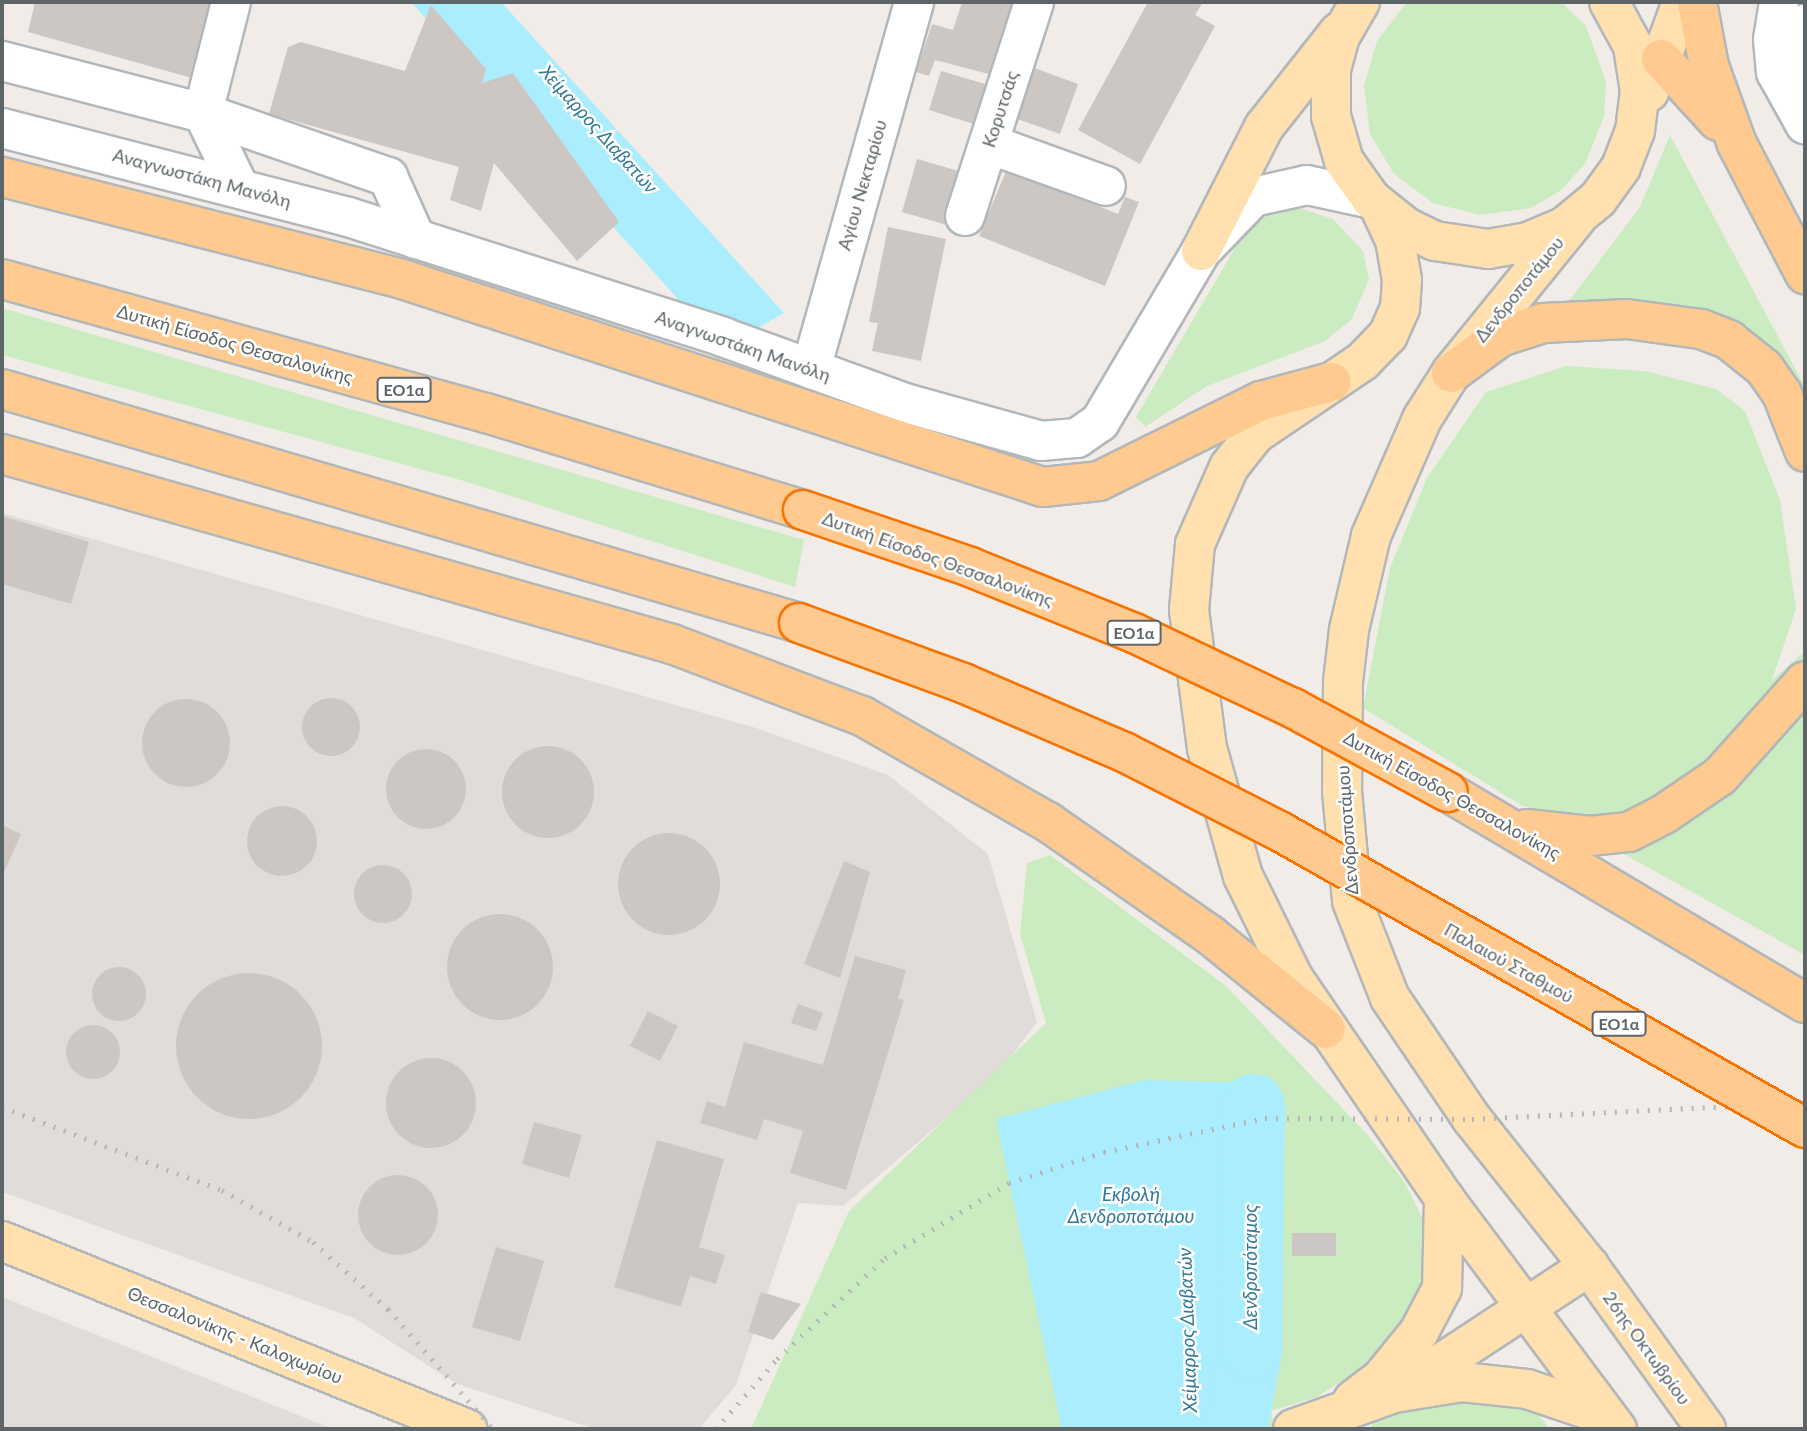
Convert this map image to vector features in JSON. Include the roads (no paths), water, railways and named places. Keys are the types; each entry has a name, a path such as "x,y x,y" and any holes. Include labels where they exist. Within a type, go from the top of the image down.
{"highway":[{"path":"1697,2 1706,56 1737,145 1805,275"},
{"path":"1661,59 1737,145"},
{"path":"2,177 402,279 1043,487 1099,481 1262,401 1331,382"},
{"name":"Δυτική Είσοδος Θεσσαλονίκης","path":"2,279 486,414 803,510 970,567 1134,633 1293,708 1508,825 1805,1003"},
{"path":"1451,373 1500,337 1543,323 1627,319 1701,329 1729,340 1764,368 1782,394 1805,452"},
{"name":"Παλαιού Σταθμού","path":"2,388 799,623 963,683 1124,752 1281,832 1432,920 1805,1128"},
{"path":"2,454 672,644 862,716 1070,837 1210,935 1326,1029"},
{"path":"1779,712 1805,656"},
{"path":"1508,825 1549,835 1629,832 1720,776 1805,681"}],"main road":[{"name":"Δενδροποτάμου","path":"1589,1266 1472,1119 1390,998 1352,901 1341,732 1349,630 1385,496 1422,418 1451,373 1576,219 1616,176 1682,2"},
{"name":"Δενδροποτάμου","path":"1352,14 1331,70 1331,116 1344,161 1375,203 1423,236 1475,248 1528,242 1576,219"},
{"path":"1201,251 1264,127 1352,14"},
{"name":"Δενδροποτάμου","path":"1617,14 1639,76 1637,121"},
{"path":"1617,14 1661,59"},
{"path":"1375,203 1400,262 1400,308 1376,351 1268,421 1236,457 1202,522 1189,588 1200,708 1235,853 1274,941 1326,1029 1444,1198 1612,1423"},
{"path":"1331,1416 1380,1380 1419,1332 1436,1299 1447,1247 1444,1198"},
{"name":"Θεσσαλονίκης - Καλοχωρίου","path":"2,1241 467,1429"},
{"path":"1293,1429 1394,1393 1526,1310 1589,1266"},
{"name":"26ης Οκτωβρίου","path":"1589,1266 1706,1429"},
{"path":"1394,1393 1495,1383 1612,1423"}],"street":[{"path":"232,2 203,113 239,187"},
{"name":"Αγίου Νεκταρίου","path":"811,369 914,2"},
{"name":"Κορυτσάς","path":"965,216 1034,2"},
{"path":"1779,2 1773,39 1776,72 1805,124"},
{"path":"1805,24 1805,65"},
{"path":"2,61 203,113 388,177 416,239"},
{"name":"Αναγνωστάκη Μανόλη","path":"2,128 239,187 416,239 1019,438 1077,438 1100,422 1119,397 1201,251 1245,203 1269,190 1321,186 1375,203"},
{"path":"989,144 1105,186"}],"water":[{"name":"Χείμαρρος Διαβατών","path":"411,2 501,2 784,313 722,348"},
{"name":"Εκβολή Δενδροποτάμου","path":"1145,1080 1252,1083 1240,1307 1252,1429 1062,1429 996,1119"}],"waterway":[{"name":"Δενδροπόταμος","path":"1235,1429 1250,1349 1253,1105"}],"railway":[{"path":"716,1429 777,1359 885,1258 1009,1183 1104,1152 1265,1118 1472,1119 1805,1102"},
{"path":"2,1107 222,1190 313,1242 388,1309 493,1429"}]}
